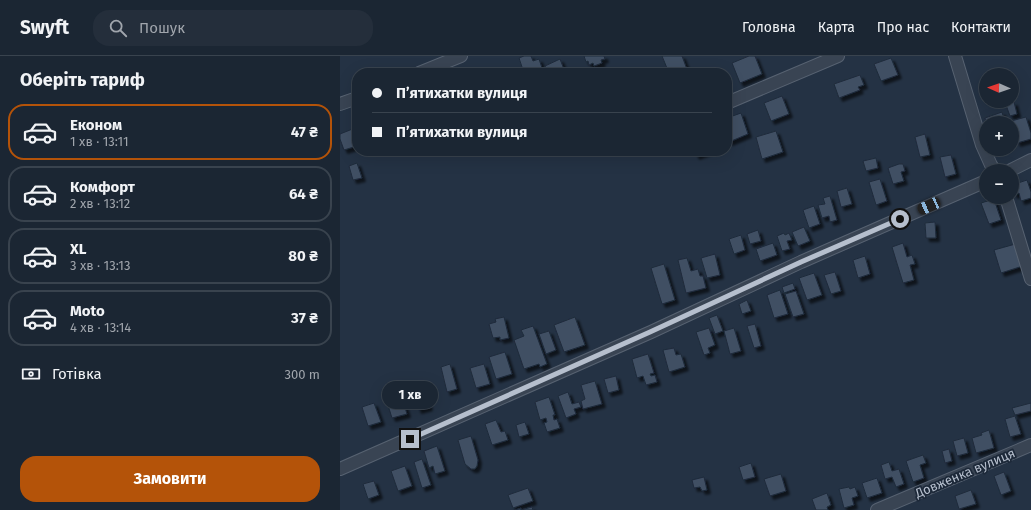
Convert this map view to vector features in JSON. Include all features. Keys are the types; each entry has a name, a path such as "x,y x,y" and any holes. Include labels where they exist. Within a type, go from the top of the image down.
{"street":[{"path":"431,68 461,56"},
{"path":"732,101 838,56"},
{"path":"955,56 982,145 991,164"},
{"path":"340,104 352,100"},
{"path":"1019,166 1031,160"},
{"path":"340,470 643,336 801,262 979,185"},
{"path":"1008,204 1031,279"},
{"name":"Довженка вулиця","path":"877,510 1031,445"}],"building":[{"path":"531,56 533,61 539,59 542,68 522,68 519,58"},
{"path":"584,56 604,56 605,59 601,60 602,63 594,66 593,63 589,65 588,61 586,62"},
{"path":"662,56 682,56 686,68 667,68"},
{"path":"749,56 755,56 762,74 740,83 732,63"},
{"path":"891,58 898,75 881,81 874,64"},
{"path":"560,59 563,68 546,68 545,66"},
{"path":"860,75 864,85 858,87 860,90 839,98 834,84"},
{"path":"782,96 789,114 771,121 764,103"},
{"path":"1007,108 1016,108 1017,114 1010,116"},
{"path":"1002,112 1003,116 991,116"},
{"path":"741,113 748,134 732,141 732,116"},
{"path":"1026,117 1031,133 1031,139 1019,142 1019,119"},
{"path":"352,129 352,148 344,150 340,139 340,134"},
{"path":"776,131 783,152 762,159 756,137"},
{"path":"925,134 930,155 920,157 915,137"},
{"path":"951,155 956,174 945,177 940,157"},
{"path":"876,158 878,168 866,171 863,161"},
{"path":"357,163 362,178 353,180 349,166"},
{"path":"903,164 905,171 901,172 904,181 893,184 888,168"},
{"path":"880,179 887,201 876,205 869,182"},
{"path":"1027,180 1031,192 1031,198 1021,201 1019,183"},
{"path":"847,188 852,204 841,207 837,191"},
{"path":"830,196 837,220 830,222 829,216 822,218 818,205 825,204 823,198"},
{"path":"981,204 996,204 1001,220 989,224"},
{"path":"814,206 820,224 809,228 803,210"},
{"path":"935,222 936,238 926,238 925,223"},
{"path":"804,227 810,241 798,246 792,232"},
{"path":"758,230 761,241 750,244 747,234"},
{"path":"784,233 785,235 789,233 792,240 787,241 790,249 782,251 777,236"},
{"path":"741,235 745,250 734,254 729,239"},
{"path":"773,243 777,255 760,261 756,249"},
{"path":"903,243 907,257 912,255 915,264 910,265 914,280 903,283 892,247"},
{"path":"1019,243 1026,265 1001,273 994,250"},
{"path":"715,254 720,275 707,278 701,258"},
{"path":"865,256 870,274 858,278 853,260"},
{"path":"687,258 691,271 698,269 700,276 703,276 706,288 686,293 678,260"},
{"path":"664,264 675,300 662,304 651,268"},
{"path":"835,272 841,291 831,294 824,275"},
{"path":"814,273 822,295 807,300 799,278"},
{"path":"793,283 795,289 784,293 782,287"},
{"path":"780,290 788,314 774,318 767,295"},
{"path":"796,291 804,314 793,317 785,294"},
{"path":"747,300 751,311 742,314 739,304"},
{"path":"717,315 723,331 715,334 709,318"},
{"path":"504,317 509,338 500,340 500,337 493,338 489,324 496,322 495,319"},
{"path":"575,317 585,345 564,352 554,325"},
{"path":"755,324 761,346 754,348 747,326"},
{"path":"533,326 547,364 540,367 539,364 524,369 514,340 524,336 521,330"},
{"path":"709,328 715,345 708,348 710,353 704,355 696,332"},
{"path":"734,328 741,351 730,354 724,331"},
{"path":"549,331 556,350 546,354 539,334"},
{"path":"674,348 676,355 681,354 685,367 669,372 663,350"},
{"path":"505,352 512,374 496,379 489,357"},
{"path":"648,354 654,373 650,374 651,376 655,375 657,382 646,385 643,376 637,378 632,359"},
{"path":"450,364 457,389 447,392 441,367"},
{"path":"484,364 490,384 476,388 470,368"},
{"path":"616,376 619,390 608,393 604,379"},
{"path":"595,381 602,404 583,409 581,401 585,399 581,385"},
{"path":"424,390 429,407 418,410 413,393"},
{"path":"568,392 572,404 579,402 581,407 574,409 576,414 566,418 558,396"},
{"path":"549,397 555,415 553,415 554,420 557,419 560,428 547,432 544,423 547,422 546,418 540,420 535,402"},
{"path":"402,398 407,414 392,418 387,402"},
{"path":"374,403 381,422 368,426 362,407"},
{"path":"1031,403 1031,411 1015,415 1012,408"},
{"path":"1015,416 1021,434 1010,437 1005,419"},
{"path":"496,420 501,432 505,431 508,440 492,445 485,424"},
{"path":"525,422 529,434 519,437 516,425"},
{"path":"989,430 994,448 976,453 972,438 982,435 981,433"},
{"path":"471,436 478,460 475,469 471,469 465,464 458,440"},
{"path":"964,438 968,453 957,456 953,441"},
{"path":"437,446 445,471 435,474 433,466 429,468 424,451"},
{"path":"949,449 952,461 945,463 942,451"},
{"path":"923,455 926,463 920,465 924,478 913,482 906,461"},
{"path":"422,459 431,485 422,488 414,462"},
{"path":"889,462 892,471 899,469 904,484 896,487 892,477 885,479 881,465"},
{"path":"751,463 755,477 743,480 739,467"},
{"path":"405,466 412,486 398,491 391,471"},
{"path":"1004,472 1011,491 1001,495 994,476"},
{"path":"781,474 786,491 770,496 764,479"},
{"path":"704,477 707,490 702,491 700,487 694,488 692,480"},
{"path":"877,478 882,493 867,498 862,483"},
{"path":"374,481 379,495 368,499 363,484"},
{"path":"849,487 850,489 855,487 858,496 852,498 854,505 844,508 839,489"},
{"path":"528,488 533,501 513,508 508,495"},
{"path":"971,490 976,504 959,509 955,496"},
{"path":"827,493 831,505 827,507 828,510 816,510 812,499"},
{"path":"532,507 533,510 521,510"}],"route":[{"path":"410,439 650,332 801,262 900,219"}]}
